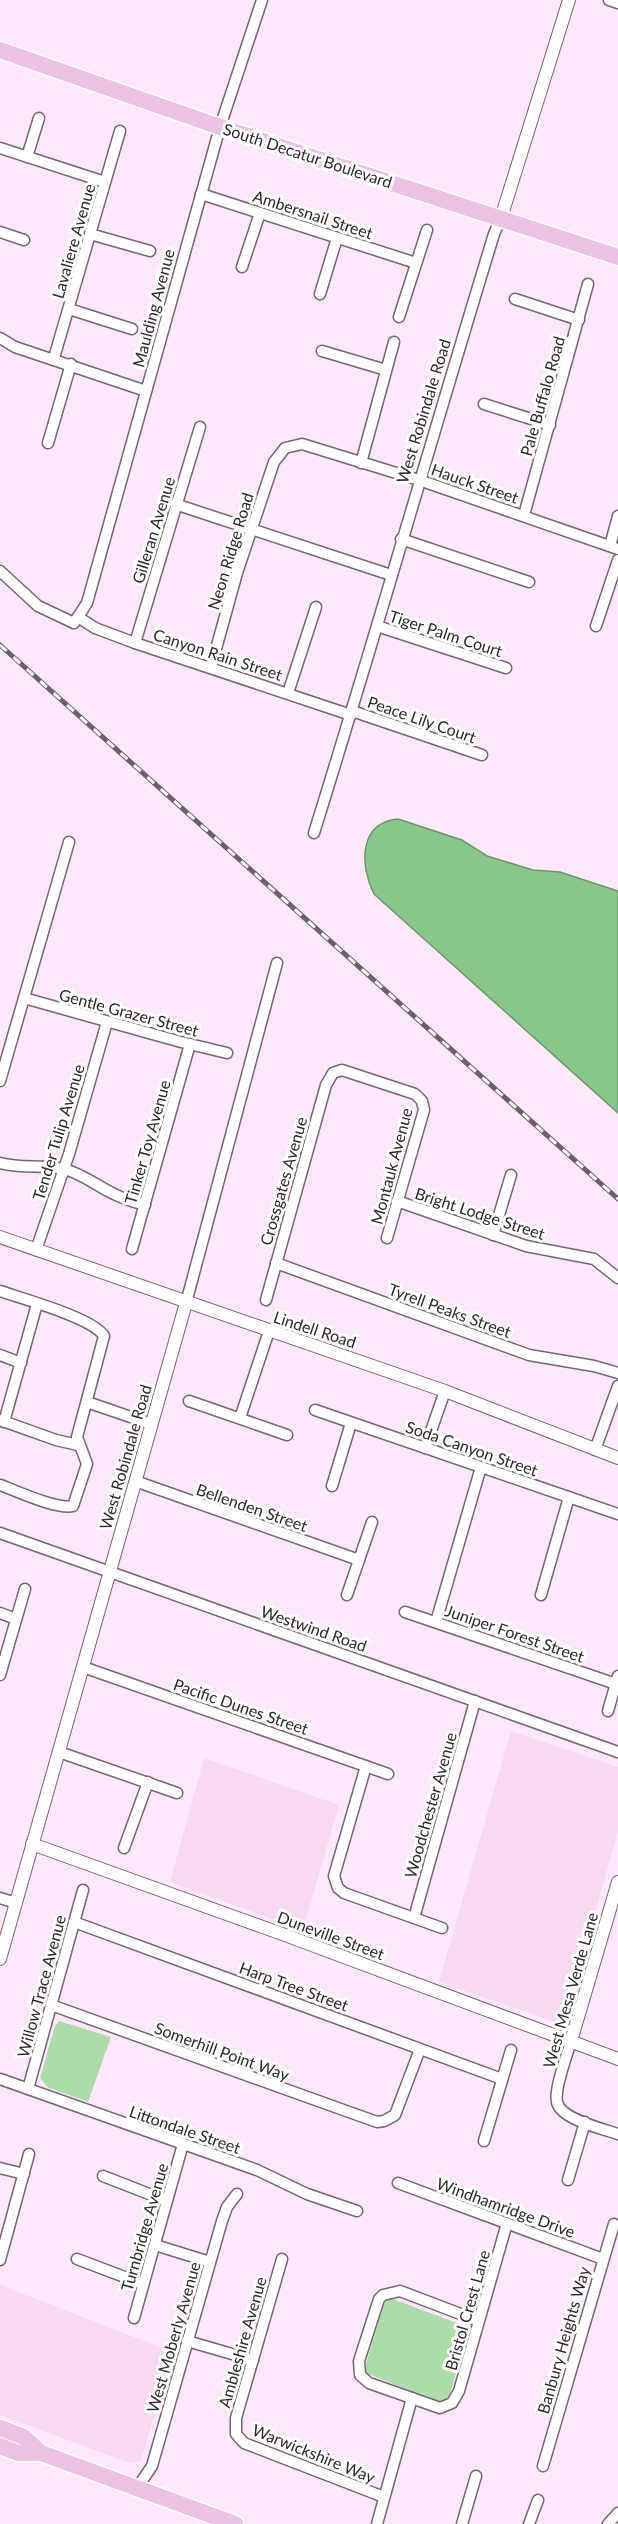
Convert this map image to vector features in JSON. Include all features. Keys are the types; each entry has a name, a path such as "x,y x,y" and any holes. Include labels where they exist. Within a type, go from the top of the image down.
{"main road":[{"name":"South Decatur Boulevard","path":"0,50 220,127 618,257"},
{"path":"0,2428 24,2437 41,2453"},
{"path":"0,2446 18,2452 41,2453 235,2524"}],"street":[{"name":"Maulding Avenue","path":"76,620 87,603 220,127 262,0"},
{"name":"West Robindale Road","path":"314,833 494,234 569,0"},
{"path":"609,0 618,3"},
{"path":"27,157 39,118"},
{"name":"Lavaliere Avenue","path":"54,358 120,131"},
{"path":"0,148 105,182"},
{"name":"Ambersnail Street","path":"201,194 416,263"},
{"path":"242,267 260,213"},
{"path":"399,317 427,230"},
{"path":"0,232 24,240"},
{"path":"90,234 150,251"},
{"path":"320,294 337,238"},
{"name":"Pale Buffalo Road","path":"524,515 588,284"},
{"path":"515,299 579,320"},
{"path":"69,309 132,329"},
{"path":"0,338 15,347 54,358 146,391"},
{"path":"361,463 394,342"},
{"path":"322,351 386,370"},
{"path":"48,443 71,364"},
{"path":"484,404 550,425"},
{"name":"Gilleran Avenue","path":"135,643 200,427"},
{"name":"Hauck Street","path":"285,448 302,444 419,480 614,547"},
{"name":"Neon Ridge Road","path":"211,667 237,573 273,462 285,448"},
{"path":"175,504 391,575"},
{"path":"614,547 618,516"},
{"path":"401,539 529,582"},
{"path":"596,626 618,560"},
{"name":"Canyon Rain Street","path":"0,571 38,606 135,643 351,713"},
{"path":"288,693 316,608"},
{"name":"Tiger Palm Court","path":"376,626 506,668"},
{"name":"Peace Lily Court","path":"351,713 482,755"},
{"path":"0,1081 69,842"},
{"name":"West Robindale Road","path":"0,1959 186,1303 277,963"},
{"name":"Gentle Grazer Street","path":"24,998 227,1053"},
{"name":"Tender Tulip Avenue","path":"36,1250 64,1169 106,1022"},
{"name":"Tinker Toy Avenue","path":"132,1249 190,1044"},
{"name":"Crossgates Avenue","path":"266,1300 326,1085 333,1073 342,1070 415,1095 422,1101"},
{"name":"Montauk Avenue","path":"387,1238 424,1110 422,1101"},
{"path":"0,1163 21,1168 38,1166 64,1169 93,1181 113,1194 145,1205"},
{"path":"493,1235 512,1175"},
{"name":"Bright Lodge Street","path":"397,1201 540,1250 594,1259 618,1278"},
{"name":"Lindell Road","path":"0,1237 445,1391 618,1458"},
{"name":"Tyrell Peaks Street","path":"276,1263 529,1354 618,1372"},
{"path":"0,1291 86,1321 101,1330 104,1336 77,1437 78,1445 87,1464 73,1506 55,1504 0,1485"},
{"path":"37,1304 2,1421 56,1440 78,1445"},
{"path":"240,1418 269,1331"},
{"path":"0,1355 21,1363"},
{"path":"595,1450 618,1386"},
{"path":"425,1448 445,1391"},
{"path":"189,1401 287,1435"},
{"path":"87,1402 152,1424"},
{"name":"Soda Canyon Street","path":"315,1410 618,1514"},
{"path":"332,1486 351,1423"},
{"path":"436,1622 481,1467"},
{"name":"Bellenden Street","path":"135,1481 358,1560"},
{"path":"541,1594 569,1497"},
{"path":"347,1595 372,1522"},
{"name":"Westwind Road","path":"0,1533 618,1752"},
{"path":"0,1675 25,1589"},
{"name":"Juniper Forest Street","path":"405,1612 617,1680"},
{"path":"0,1613 16,1618"},
{"name":"Pacific Dunes Street","path":"83,1667 388,1774"},
{"path":"608,1711 617,1680"},
{"name":"Woodchester Avenue","path":"414,1918 475,1701"},
{"path":"58,1752 177,1793"},
{"path":"366,1766 334,1876 338,1888 344,1893 442,1928"},
{"path":"124,1848 148,1782"},
{"name":"Duneville Street","path":"32,1844 618,2059"},
{"name":"West Mesa Verde Lane","path":"585,2122 568,2115 559,2107 557,2096 618,1882"},
{"name":"Willow Trace Avenue","path":"28,2089 83,1890"},
{"path":"0,1898 16,1903"},
{"name":"Harp Tree Street","path":"75,1922 502,2079"},
{"name":"Somerhill Point Way","path":"51,2006 367,2119 384,2121 395,2115 399,2109 420,2049"},
{"path":"484,2141 511,2050"},
{"name":"Littondale Street","path":"0,2079 257,2170 307,2194 357,2211"},
{"path":"568,2180 585,2122 618,2134"},
{"name":"Turnbridge Avenue","path":"134,2318 183,2144"},
{"path":"0,2260 29,2154"},
{"path":"0,2168 24,2174"},
{"path":"103,2176 167,2201"},
{"name":"Windhamridge Drive","path":"398,2183 603,2259"},
{"name":"West Moberly Avenue","path":"137,2488 152,2466 227,2207 237,2194"},
{"name":"Bristol Crest Lane","path":"412,2398 441,2408 452,2403 459,2391 507,2223"},
{"name":"Banbury Heights Way","path":"543,2466 614,2224"},
{"path":"155,2245 210,2262"},
{"path":"77,2259 143,2284"},
{"name":"Ambleshire Avenue","path":"236,2434 236,2418 282,2259"},
{"path":"377,2524 412,2398 369,2383 360,2375 359,2361 379,2299 383,2295 400,2291 479,2321"},
{"path":"187,2341 253,2360"},
{"name":"Warwickshire Way","path":"236,2434 244,2443 384,2497"},
{"path":"462,2524 476,2476"},
{"path":"529,2524 538,2500"},
{"path":"608,2524 618,2513"}],"shaded area":[{"path":"398,819 462,840 487,856 533,870 560,872 618,891 618,1113 374,894 366,871 365,859 369,837 375,828 385,822"},
{"path":"511,1731 618,1767 618,1831 564,2025 439,1982"},
{"path":"204,1758 339,1805 303,1930 170,1882"},
{"path":"59,2021 111,2037 88,2102 47,2087 40,2078 55,2026"},
{"path":"0,2285 173,2352 141,2460 136,2463 127,2462 0,2415"},
{"path":"393,2299 465,2326 468,2332 450,2394 445,2400 439,2402 366,2373 365,2367 383,2307 387,2300"}],"railway":[{"path":"0,645 618,1199"}]}
